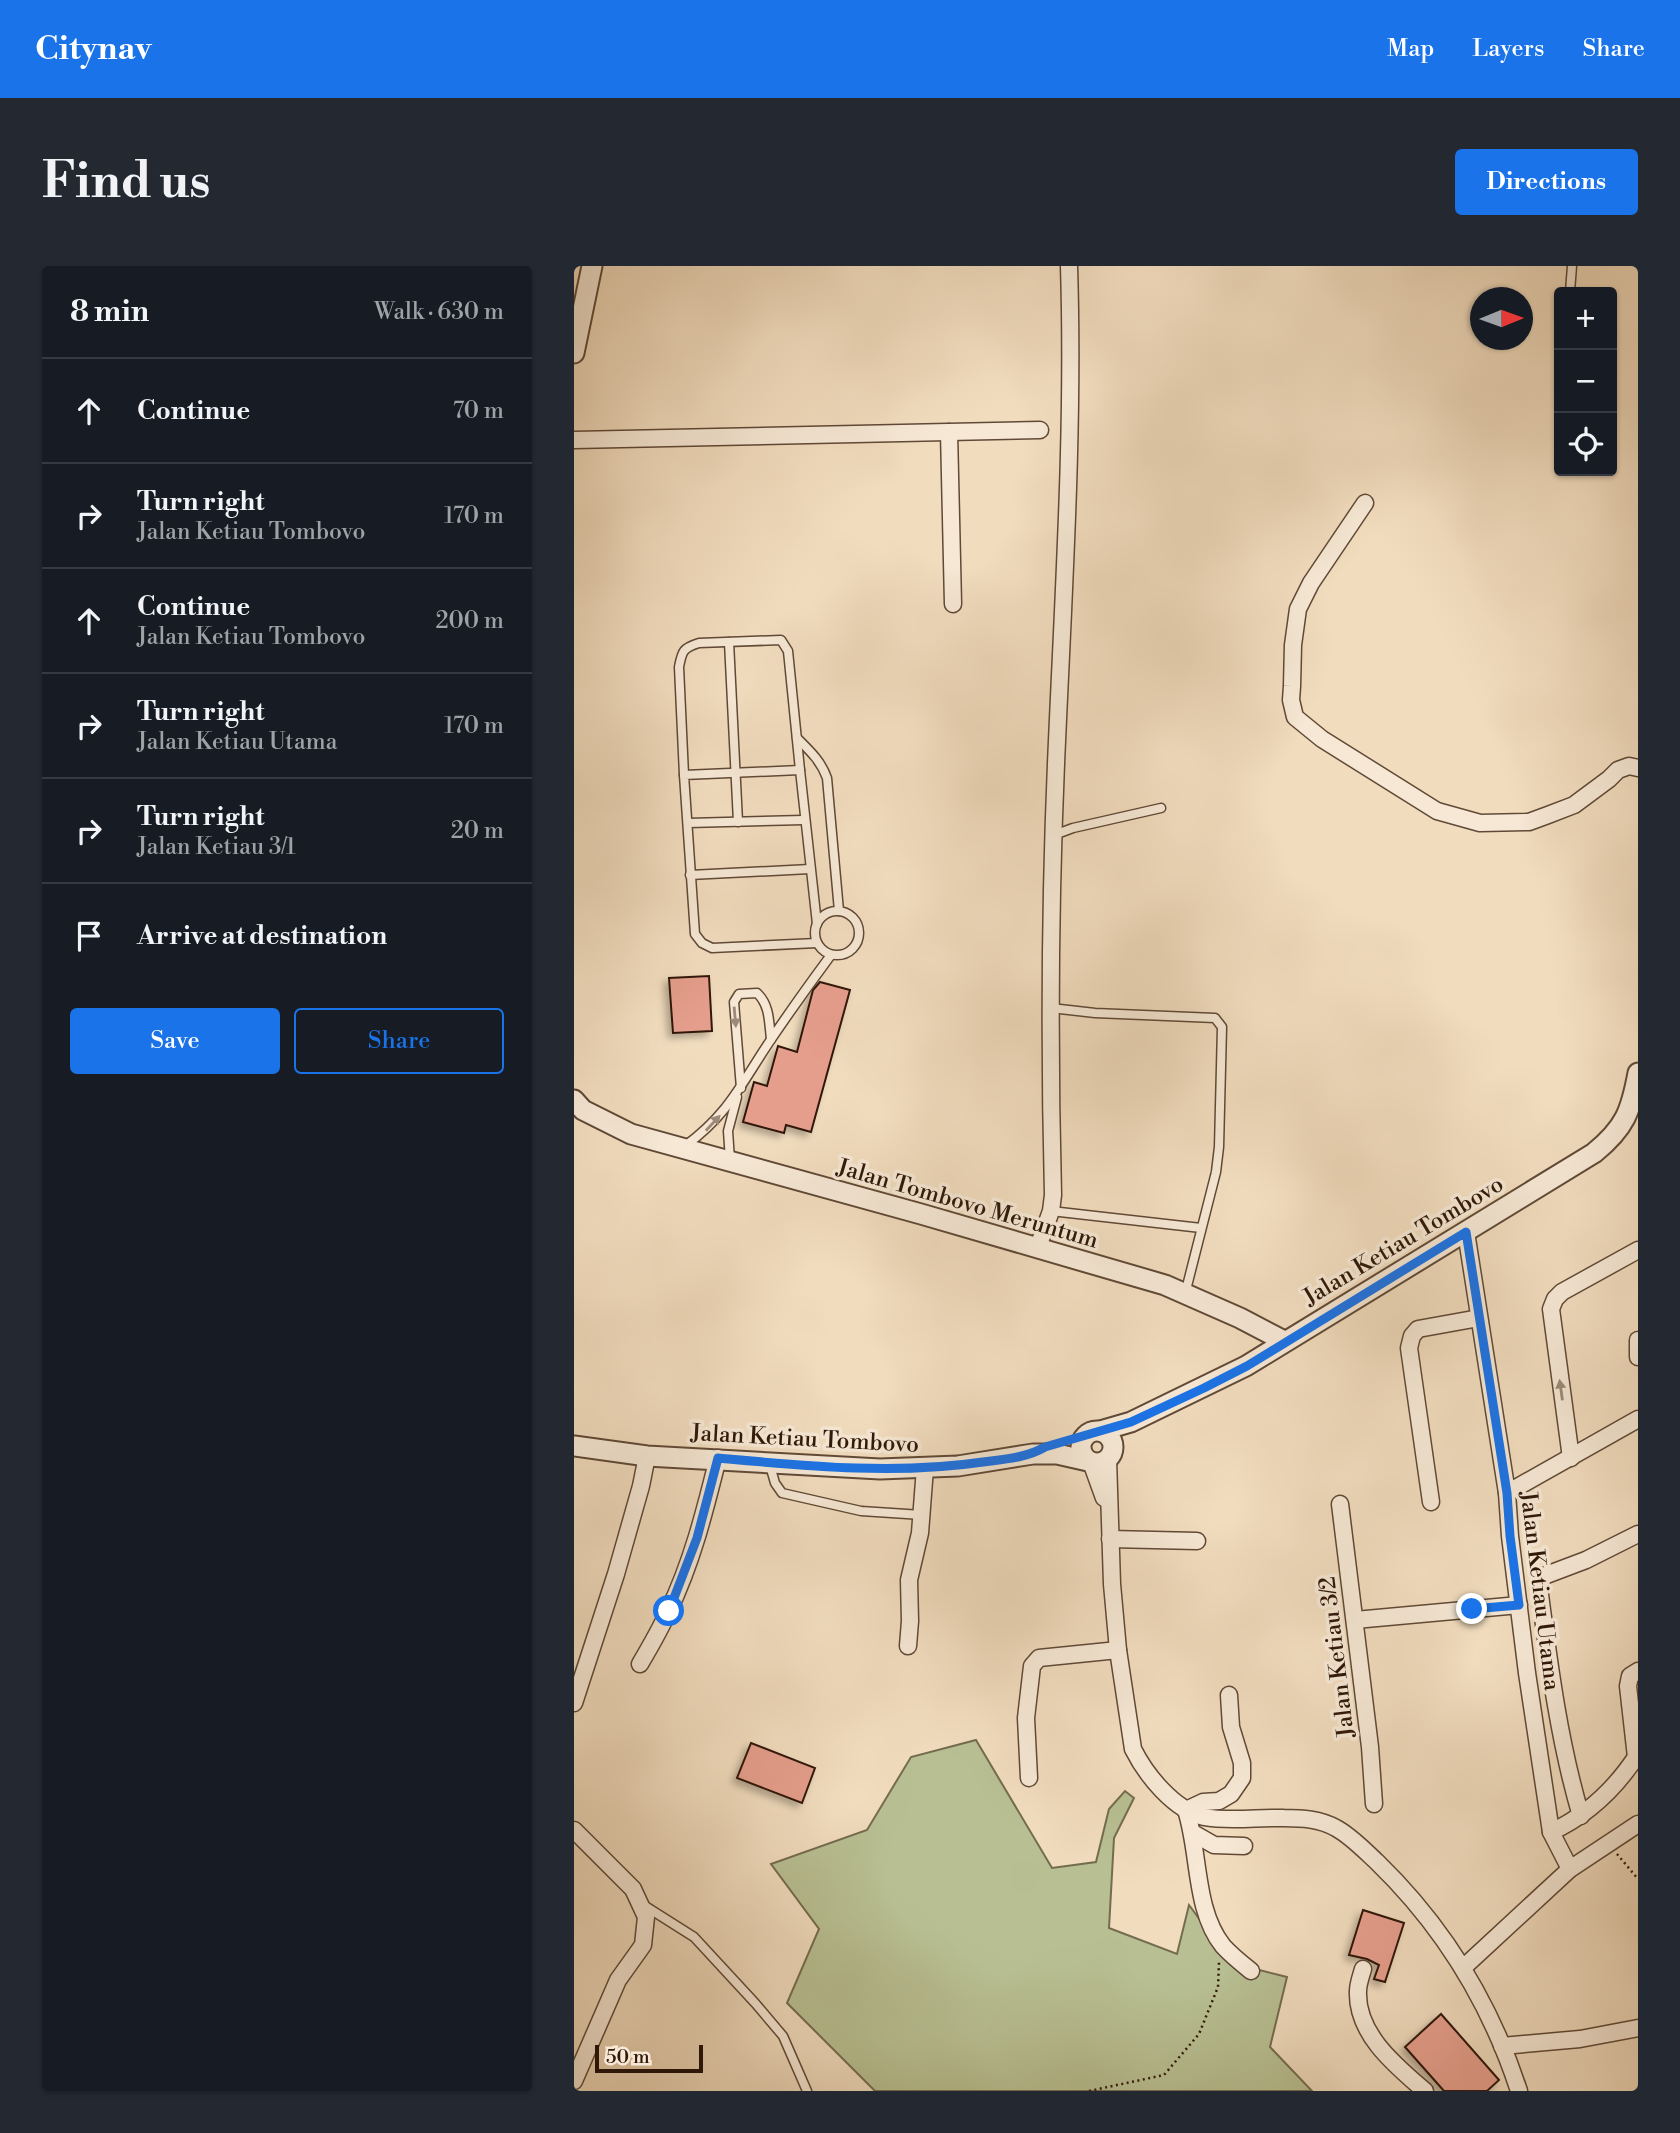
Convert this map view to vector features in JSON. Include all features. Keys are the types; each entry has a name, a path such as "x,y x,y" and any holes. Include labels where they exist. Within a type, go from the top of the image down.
{"street":[{"path":"574,353 592,266"},
{"path":"1038,1247 1051,1211 1054,835 1067,515 1069,266"},
{"path":"574,440 1040,430"},
{"path":"949,432 953,604"},
{"path":"1365,503 1311,583 1298,610 1293,645 1291,700 1295,717 1322,739 1437,811 1480,823 1529,822 1574,805 1618,769 1629,765 1638,768"},
{"name":"Jalan Ketiau Tombovo","path":"1033,1454 1045,1447 1124,1425 1247,1366 1576,1165 1613,1138 1627,1119 1638,1073"},
{"name":"Jalan Tombovo Meruntum","path":"574,1100 583,1110 631,1134 1165,1284 1284,1341"},
{"name":"Jalan Tombovo Meruntum","path":"574,1121 617,1134 631,1134"},
{"name":"Jalan Ketiau Utama","path":"1466,1232 1507,1493 1510,1536 1551,1832 1570,1869"},
{"path":"1571,1458 1551,1309 1562,1292 1638,1250"},
{"path":"1432,1502 1409,1348 1412,1336 1418,1329 1479,1318"},
{"path":"1638,1340 1638,1357"},
{"name":"Jalan Ketiau Tombovo","path":"574,1446 646,1456 880,1469 958,1466 1033,1454 1100,1458 1141,1426 1153,1412"},
{"path":"1507,1493 1638,1419"},
{"path":"1100,1458 1081,1449 1092,1434 1108,1436 1100,1458 1109,1518 1118,1650 1133,1749 1149,1774 1186,1810 1207,1817 1311,1819 1337,1828 1397,1882 1464,1967 1503,2046 1519,2091"},
{"path":"574,1703 616,1574 641,1486 646,1456"},
{"path":"640,1664 669,1611 688,1562 705,1511 718,1458"},
{"path":"908,1646 909,1580 920,1533 925,1468"},
{"name":"Jalan Ketiau 3/2","path":"1340,1504 1370,1748 1374,1804"},
{"path":"1581,1816 1562,1737 1539,1587 1541,1577 1586,1560 1638,1534"},
{"path":"1110,1539 1197,1541"},
{"path":"1355,1620 1519,1605"},
{"path":"1029,1777 1026,1718 1032,1666 1039,1658 1118,1650"},
{"path":"1551,1832 1581,1816 1616,1784 1637,1756 1628,1686 1630,1676 1638,1671"},
{"path":"1186,1810 1203,1802 1219,1801 1231,1794 1241,1778 1242,1763 1231,1727 1229,1695"},
{"path":"1186,1810 1193,1833 1206,1914 1220,1941 1231,1955 1251,1971"},
{"path":"1464,1967 1570,1869 1638,1824"},
{"path":"574,1830 633,1889 646,1917 643,1945 618,1980 574,2081"},
{"path":"1193,1833 1214,1845 1244,1846"},
{"path":"1363,1969 1358,1991 1360,2007 1369,2031 1384,2054 1425,2091"},
{"path":"1503,2046 1580,2039 1638,2028"}],"lane":[{"path":"1570,287 1572,266"},
{"path":"817,924 788,651 781,640 699,643 686,647 682,651 679,667 695,934 707,947 817,943"},
{"path":"729,642 738,822"},
{"path":"797,738 823,766 827,778 839,911"},
{"path":"684,775 800,770"},
{"path":"1054,835 1073,828 1161,808"},
{"path":"688,823 804,820"},
{"path":"690,875 810,869"},
{"path":"830,912 848,914 859,928 856,946 841,956 822,951 814,933 817,924 822,916 830,912"},
{"path":"682,1148 714,1123 831,955"},
{"path":"731,1161 728,1130 740,1089 734,1002 739,994 757,993 763,998 771,1039"},
{"path":"1051,1008 1095,1013 1215,1018 1222,1027 1219,1147 1211,1194 1185,1294"},
{"path":"1051,1211 1201,1228"},
{"path":"769,1462 775,1483 782,1493 861,1511 922,1515"},
{"path":"642,1905 694,1937 755,2003 783,2036 807,2091"}],"path":[{"path":"1609,1843 1638,1879"},
{"path":"1089,2091 1164,2075 1199,2034 1218,1987 1220,1941"}],"green space":[{"path":"976,1740 1052,1868 1096,1862 1109,1809 1125,1791 1134,1798 1114,1838 1109,1928 1177,1954 1189,1905 1232,1963 1287,1977 1270,2047 1312,2091 875,2091 787,2003 819,1929 771,1864 867,1830 911,1757"}],"building":[{"path":"709,976 712,1031 673,1033 669,978"},
{"path":"820,982 850,990 811,1132 786,1125 784,1133 743,1122 754,1082 767,1086 778,1046 797,1052 813,990"},
{"path":"751,1743 815,1768 802,1803 737,1778"},
{"path":"1363,1910 1404,1923 1385,1982 1374,1979 1379,1965 1349,1955"},
{"path":"1441,2014 1499,2080 1487,2091 1444,2091 1405,2047"}],"route":[{"path":"669,1611 697,1538 718,1458 880,1469 958,1466 1033,1454 1045,1447 1131,1422 1247,1366 1466,1232 1507,1493 1519,1605 1472,1609"}]}
